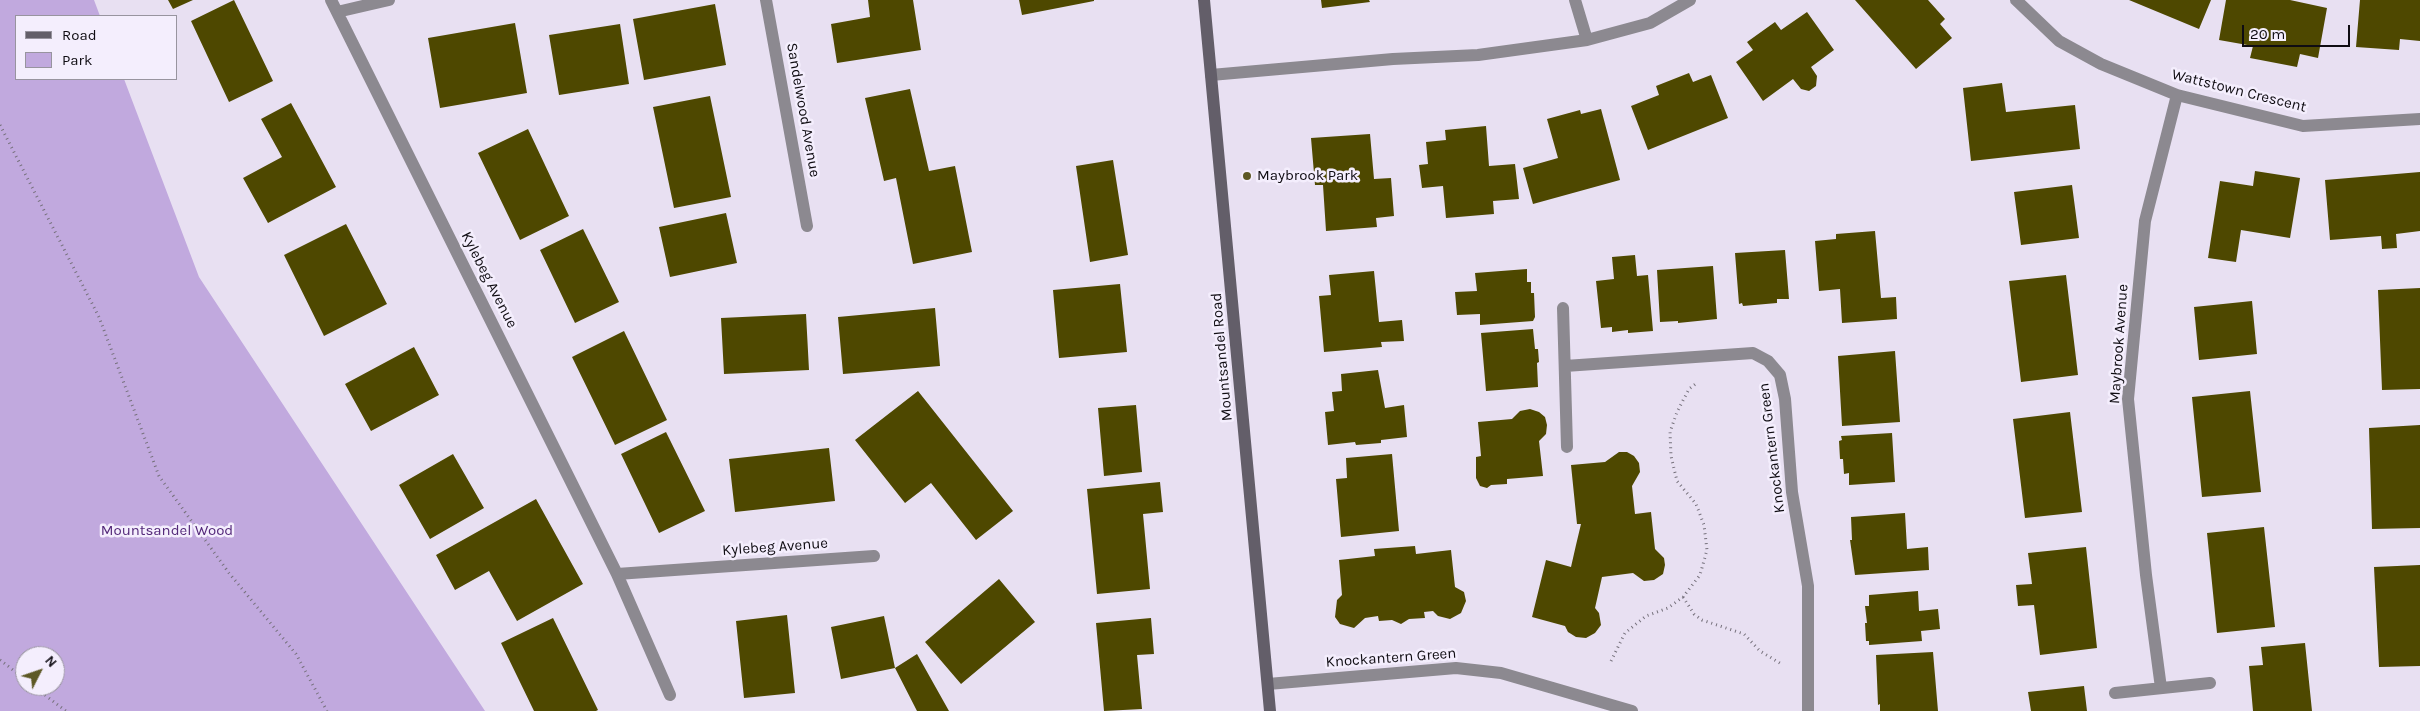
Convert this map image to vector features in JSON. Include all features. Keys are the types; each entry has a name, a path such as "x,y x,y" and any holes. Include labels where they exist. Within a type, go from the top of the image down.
{"street":[{"name":"Kylebeg Avenue","path":"331,0 617,574 670,695"},
{"path":"337,12 389,0"},
{"name":"Sandelwood Avenue","path":"766,0 807,226"},
{"name":"Mountsandel Road","path":"1204,0 1270,711"},
{"path":"1575,0 1587,40"},
{"path":"1211,75 1393,59 1478,55 1587,40 1650,23 1690,0"},
{"name":"Wattstown Crescent","path":"2016,0 2059,41 2101,64 2176,95 2303,126 2420,118"},
{"name":"Maybrook Avenue","path":"2161,688 2146,575 2128,399 2145,221 2176,95"},
{"path":"1563,308 1567,447"},
{"name":"Knockantern Green","path":"1565,366 1753,353 1768,361 1780,375 1785,399 1792,492 1808,586 1808,711"},
{"name":"Kylebeg Avenue","path":"617,574 874,556"},
{"name":"Knockantern Green","path":"1268,684 1456,668 1501,673 1632,711"},
{"path":"2115,693 2210,683"}],"path":[{"path":"0,125 99,317 158,476 229,572 296,654 328,711"},
{"path":"1611,661 1625,633 1646,616 1668,608 1683,597 1700,575 1707,550 1704,525 1696,504 1677,480 1671,456 1670,432 1689,389 1700,381 1701,374"},
{"path":"1683,597 1694,614 1702,620 1744,634 1760,651 1778,664 1788,667"},
{"path":"0,660 15,672"},
{"path":"46,696 66,711"}],"green space":[{"name":"Mountsandel Wood","path":"0,0 94,0 100,15 15,15 15,80 124,80 199,277 485,711 0,711"}],"building":[{"path":"168,0 193,0 173,9"},
{"path":"234,0 273,81 229,102 191,21"},
{"path":"868,0 913,0 921,50 837,63 831,24 870,17"},
{"path":"1019,0 1094,0 1094,1 1022,15"},
{"path":"1321,0 1369,0 1370,2 1322,8"},
{"path":"1855,0 1928,0 1945,19 1940,24 1952,38 1916,69"},
{"path":"2129,0 2211,0 2199,29"},
{"path":"2226,0 2290,0 2327,8 2318,58 2300,54 2297,67 2250,58 2253,46 2219,40"},
{"path":"2360,0 2420,0 2420,41 2400,39 2399,50 2356,47"},
{"path":"715,4 726,65 644,80 633,19"},
{"path":"1807,12 1834,50 1811,67 1817,76 1816,86 1809,91 1801,89 1793,79 1763,101 1736,62 1753,50 1747,42 1775,22 1781,30"},
{"path":"515,23 527,93 440,108 428,38"},
{"path":"620,24 629,84 559,95 549,35"},
{"path":"1689,73 1693,82 1711,75 1728,118 1648,150 1631,106 1659,95 1656,86"},
{"path":"2002,83 2006,112 2075,105 2080,149 1971,161 1963,88"},
{"path":"910,89 929,171 955,166 972,252 913,264 896,178 884,181 865,98"},
{"path":"710,96 731,197 674,208 653,107"},
{"path":"291,103 336,187 268,223 243,178 282,157 261,119"},
{"path":"1601,109 1620,180 1533,204 1523,168 1558,158 1547,119 1580,110 1581,114"},
{"path":"1486,126 1489,166 1515,164 1519,199 1493,201 1494,214 1446,218 1443,186 1422,188 1419,165 1428,164 1426,142 1446,140 1445,130"},
{"path":"528,129 569,216 520,240 478,153"},
{"path":"1370,134 1374,179 1391,178 1394,216 1376,218 1377,227 1326,231 1323,185 1315,185 1311,138"},
{"path":"1113,160 1128,255 1090,262 1076,166"},
{"path":"2255,171 2300,178 2290,238 2241,230 2236,262 2208,258 2220,181 2253,186"},
{"path":"2420,172 2420,231 2396,234 2397,248 2382,249 2381,236 2330,240 2325,180"},
{"path":"2072,185 2079,238 2021,245 2014,192"},
{"path":"726,213 737,263 670,277 659,227"},
{"path":"346,224 387,304 324,336 284,255"},
{"path":"583,229 619,302 575,323 540,250"},
{"path":"1875,231 1881,298 1896,297 1897,319 1842,323 1840,289 1819,291 1815,241 1836,239 1836,234"},
{"path":"1785,250 1789,299 1777,299 1777,303 1743,306 1742,303 1739,304 1735,253"},
{"path":"1635,255 1637,276 1648,275 1653,331 1628,333 1628,330 1612,332 1612,327 1601,328 1596,281 1614,279 1612,257"},
{"path":"1713,266 1717,319 1678,323 1678,321 1660,322 1657,270"},
{"path":"1527,269 1527,282 1531,282 1531,293 1534,293 1535,317 1533,321 1480,325 1480,314 1457,315 1455,292 1477,291 1475,273"},
{"path":"1374,271 1379,322 1402,320 1404,341 1381,342 1382,347 1324,352 1319,296 1331,295 1329,275"},
{"path":"2066,275 2078,375 2021,382 2009,281"},
{"path":"1120,284 1127,352 1059,358 1053,290"},
{"path":"2420,288 2420,389 2382,390 2378,290"},
{"path":"2252,301 2257,354 2199,360 2194,307"},
{"path":"935,308 940,366 843,374 838,317"},
{"path":"806,314 809,370 724,374 721,318"},
{"path":"1533,329 1535,349 1538,349 1538,387 1486,391 1481,333"},
{"path":"624,331 667,420 615,445 572,357"},
{"path":"414,347 439,395 371,431 345,384"},
{"path":"1895,351 1900,422 1842,426 1838,356"},
{"path":"1378,370 1385,408 1404,405 1407,437 1381,440 1381,443 1356,445 1355,442 1328,445 1325,412 1334,411 1332,392 1342,391 1341,374"},
{"path":"918,391 1013,511 976,540 931,483 905,503 855,440"},
{"path":"2250,391 2261,492 2202,497 2192,397"},
{"path":"1136,405 1142,472 1104,476 1098,408"},
{"path":"1530,409 1539,412 1545,417 1547,425 1546,434 1539,441 1543,476 1507,479 1507,484 1491,485 1487,488 1480,486 1476,478 1476,457 1481,456 1478,422 1512,419 1520,411"},
{"path":"2070,412 2082,512 2025,518 2013,419"},
{"path":"2420,425 2420,528 2372,529 2369,428"},
{"path":"666,432 705,511 659,533 621,454"},
{"path":"1892,433 1895,482 1849,485 1849,473 1844,474 1843,459 1840,459 1839,441 1842,440 1841,436"},
{"path":"829,448 835,501 735,512 729,459"},
{"path":"1619,452 1627,452 1634,456 1639,463 1640,472 1632,486 1635,514 1651,512 1655,549 1664,558 1663,574 1654,580 1644,581 1633,573 1602,577 1595,608 1599,613 1601,625 1595,633 1586,638 1576,637 1568,632 1565,626 1532,617 1546,560 1571,567 1581,524 1577,524 1571,465 1605,462"},
{"path":"453,454 484,508 430,539 399,485"},
{"path":"1392,454 1399,531 1341,537 1336,479 1347,478 1346,458"},
{"path":"1160,482 1163,512 1143,514 1150,589 1097,594 1087,489"},
{"path":"536,499 583,584 517,621 489,571 455,590 436,555"},
{"path":"1905,513 1907,549 1928,547 1929,570 1855,575 1850,540 1852,540 1851,517"},
{"path":"2264,527 2275,627 2217,633 2207,533"},
{"path":"1415,546 1416,554 1451,550 1455,587 1464,592 1466,601 1461,613 1450,619 1438,616 1433,611 1424,612 1425,618 1409,619 1401,624 1392,620 1379,621 1378,616 1365,618 1354,628 1340,624 1335,617 1337,600 1342,595 1339,560 1375,556 1374,549"},
{"path":"2086,547 2097,648 2040,655 2034,605 2018,606 2016,585 2032,584 2028,553"},
{"path":"2420,565 2420,666 2379,667 2374,567"},
{"path":"999,579 1035,622 961,684 925,642"},
{"path":"1918,591 1919,611 1938,609 1940,629 1921,631 1922,641 1869,645 1869,641 1866,641 1865,623 1867,623 1865,606 1869,606 1869,595"},
{"path":"787,615 795,693 744,698 736,621"},
{"path":"884,616 895,668 841,679 831,627"},
{"path":"553,618 598,710 596,711 534,711 501,643"},
{"path":"1151,618 1154,654 1137,655 1142,709 1104,711 1096,623"},
{"path":"2305,643 2312,711 2253,711 2249,666 2263,665 2261,647"},
{"path":"1933,652 1938,711 1880,711 1880,704 1878,705 1876,655"},
{"path":"917,654 949,711 917,711 895,668"},
{"path":"2084,686 2087,711 2031,711 2028,692"}],"place":[{"name":"Maybrook Park","path":"1247,176"}]}
